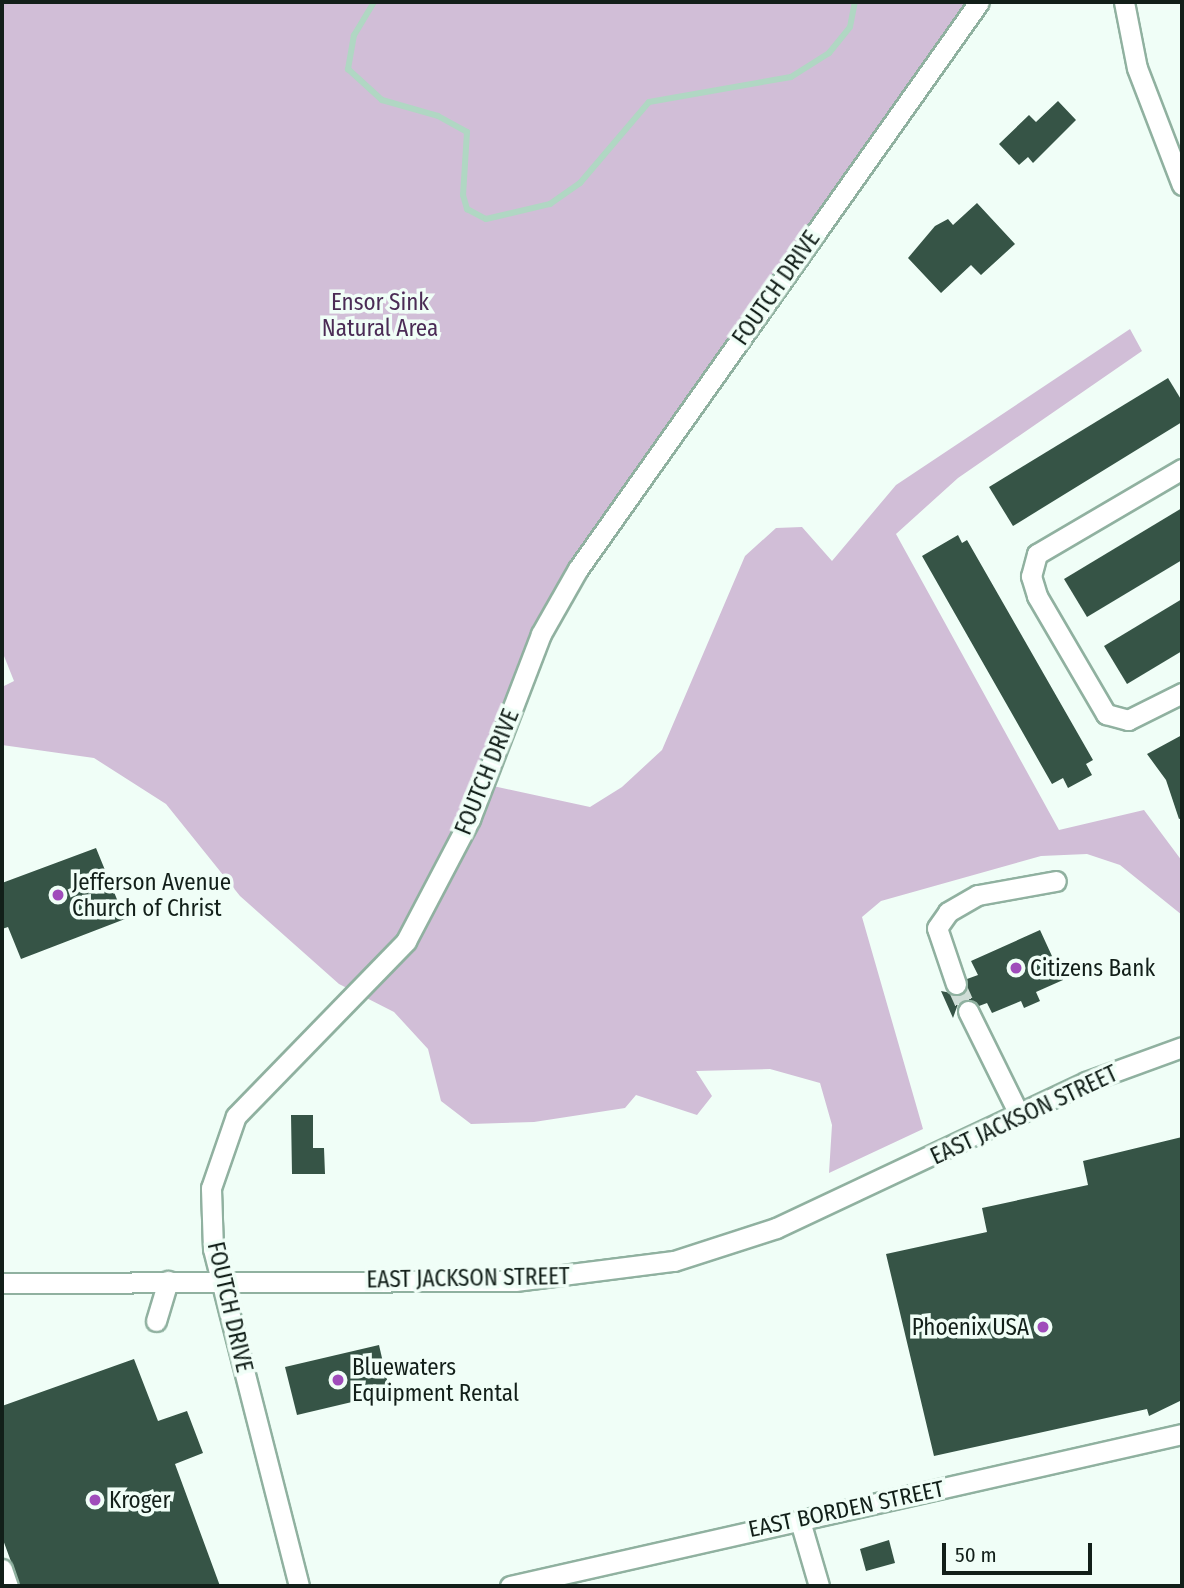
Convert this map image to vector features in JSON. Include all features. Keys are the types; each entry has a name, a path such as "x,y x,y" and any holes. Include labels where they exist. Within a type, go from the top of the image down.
{"street":[{"name":"FOUTCH DRIVE","path":"299,1586 213,1248 211,1188 236,1116 406,941 470,819 541,634 578,569 979,2"},
{"path":"1124,2 1137,68 1182,185"},
{"path":"1182,469 1037,554 1031,576 1037,596 1106,714 1128,720 1182,693"},
{"path":"956,984 937,928 948,912 978,895 1056,881"},
{"path":"968,1011 1019,1114"},
{"name":"EAST JACKSON STREET","path":"2,1283 515,1281 674,1261 776,1228 1086,1082 1182,1047"},
{"path":"156,1321 168,1281"},
{"name":"EAST BORDEN STREET","path":"510,1586 1182,1434"},
{"path":"800,1521 819,1586"},
{"path":"2,1569 8,1586"}],"green space":[{"name":"Ensor Sink Natural Area","path":"2,2 979,2 541,634 484,784 590,807 622,787 662,750 745,556 776,528 802,527 832,561 896,485 1130,329 1142,351 958,478 896,534 1059,830 1144,810 1182,861 1182,915 1120,865 1087,854 1041,856 881,901 862,917 923,1129 829,1173 832,1125 820,1083 770,1069 696,1071 712,1096 697,1115 636,1095 625,1108 534,1122 471,1124 441,1101 428,1049 394,1012 339,984 240,896 166,804 94,758 2,745 2,687 14,681 2,651"}],"building":[{"path":"1058,101 1076,120 1033,163 1028,157 1019,165 999,144 1029,115 1036,122"},
{"path":"977,203 1015,244 981,275 971,265 941,293 908,258 935,226 948,219 953,225"},
{"path":"1168,378 1182,401 1182,422 1013,526 989,487"},
{"path":"1182,508 1182,560 1087,617 1064,579"},
{"path":"958,535 962,543 967,540 1093,760 1086,764 1092,775 1068,788 1063,778 1052,784 922,556"},
{"path":"1182,599 1182,651 1127,684 1104,646"},
{"path":"1182,735 1182,818 1179,819 1166,780 1147,754"},
{"name":"Jefferson Avenue Church of Christ","path":"96,848 125,919 21,959 8,927 2,929 2,883"},
{"name":"Citizens Bank","path":"1040,930 1063,980 1036,992 1040,1001 1024,1008 1021,1001 992,1013 987,1003 979,1006 968,999 958,1004 953,1018 941,991 961,995 967,979 978,975 971,961"},
{"path":"291,1115 313,1115 313,1148 324,1148 325,1174 292,1174"},
{"name":"Phoenix USA","path":"1182,1137 1182,1400 1149,1416 1147,1409 934,1456 886,1254 987,1232 982,1208 1088,1185 1083,1161"},
{"name":"Bluewaters Equipment Rental","path":"379,1345 390,1393 297,1415 285,1367"},
{"name":"Kroger","path":"134,1359 158,1421 187,1411 203,1453 175,1464 220,1586 20,1586 2,1537 2,1406"},
{"path":"889,1540 895,1563 866,1571 860,1549"}],"waterway":[{"path":"374,2 354,35 348,69 382,100 438,116 467,132 463,195 467,209 486,219 550,204 580,183 649,102 791,77 829,53 850,27 855,2"}],"tunnel":[{"path":"956,984 968,1011"}],"place":[{"name":"Jefferson Avenue Church of Christ","path":"58,895"},
{"name":"Citizens Bank","path":"1016,968"},
{"name":"Phoenix USA","path":"1043,1327"},
{"name":"Bluewaters Equipment Rental","path":"338,1380"},
{"name":"Kroger","path":"95,1500"}]}
